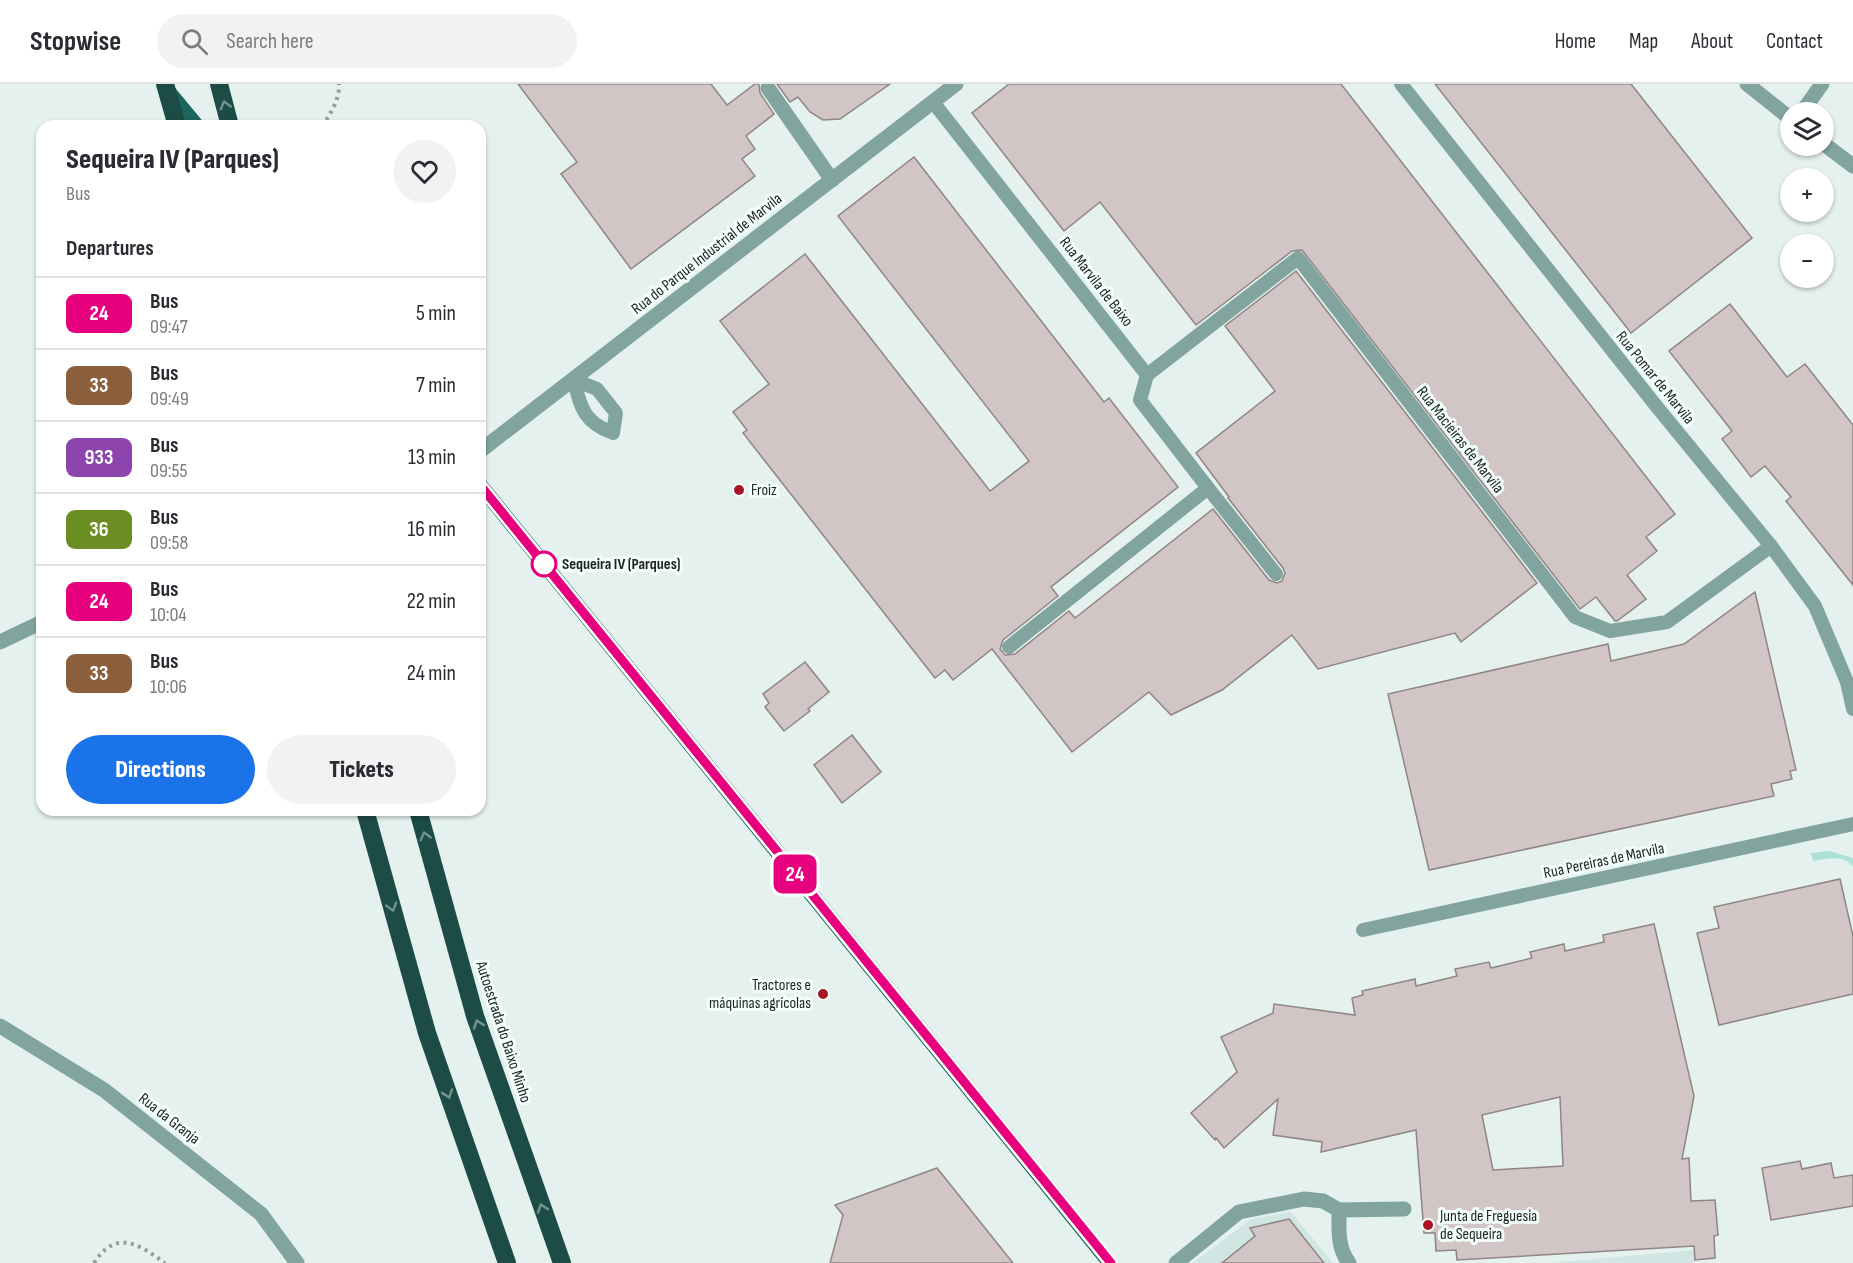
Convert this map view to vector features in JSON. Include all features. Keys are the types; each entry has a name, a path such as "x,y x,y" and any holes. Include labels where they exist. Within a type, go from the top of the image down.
{"highway":[{"path":"164,84 175,120"},
{"path":"219,84 228,120"},
{"path":"367,816 427,1032 507,1263"},
{"name":"Autoestrada do Baixo Minho","path":"420,816 475,1016 562,1263"}],"main road":[{"path":"164,84 192,120"},
{"path":"486,492 1110,1263"}],"street":[{"name":"Rua do Parque Industrial de Marvila","path":"486,446 956,84"},
{"path":"1747,84 1780,110"},
{"path":"1809,102 1822,84"},
{"path":"768,88 832,180"},
{"path":"1834,152 1853,166"},
{"path":"0,642 36,625"},
{"name":"Rua da Granja","path":"0,1026 104,1090 261,1214 297,1263"},
{"path":"1176,1263 1239,1212 1304,1200 1323,1201 1339,1210 1404,1209"},
{"path":"1339,1210 1339,1240 1349,1263"}],"lane":[{"name":"Rua Pomar de Marvila","path":"1401,84 1657,407 1771,546 1815,606 1847,682 1853,709"},
{"name":"Rua Marvila de Baixo","path":"933,102 1147,375"},
{"name":"Rua Macieiras de Marvila","path":"1147,375 1298,258 1575,617 1610,631 1667,622 1771,546"},
{"path":"1147,375 1140,400 1276,574"},
{"path":"1009,647 1208,488"},
{"name":"Rua Pereiras de Marvila","path":"1363,930 1853,824"}],"path":[{"path":"325,120 340,91 339,84"},
{"path":"94,1263 99,1255 111,1245 125,1243 140,1245 165,1263"}],"shaded area":[{"path":"1291,1212 1333,1263 1193,1263 1251,1219"},
{"path":"1694,1250 1695,1263 1550,1263"}],"green space":[{"path":"1830,851 1853,858 1853,867 1840,859 1813,861 1811,853"}],"building":[{"path":"518,84 711,84 727,105 755,84 759,84 760,93 774,114 746,136 755,149 742,159 755,176 631,269 561,174 577,162"},
{"path":"777,84 890,84 840,119 823,120 810,112 798,97 790,102"},
{"path":"1009,84 1341,84 1675,514 1646,537 1657,551 1627,575 1646,599 1617,621 1596,597 1580,609 1302,250 1292,251 1196,325 1100,202 1064,231 972,113"},
{"path":"1435,84 1631,84 1752,238 1631,333"},
{"path":"914,157 1104,402 1109,398 1178,487 1051,587 1058,596 1003,640 1000,649 1005,655 1015,654 1069,611 1075,618 1213,509 1269,580 1277,583 1282,581 1285,573 1283,568 1196,453 1275,391 1225,326 1296,271 1537,583 1461,642 1455,633 1318,669 1292,635 1222,690 1171,715 1149,692 1072,752 992,649 953,680 945,670 935,678 743,433 747,430 733,412 769,384 720,321 805,254 990,491 1029,461 838,216"},
{"path":"1730,304 1787,377 1805,364 1853,425 1853,585 1786,501 1791,497 1765,466 1751,477 1722,439 1732,431 1669,351"},
{"path":"1755,592 1796,770 1790,771 1792,779 1771,784 1774,796 1429,870 1388,694 1608,644 1611,661 1684,644"},
{"path":"805,662 829,692 808,709 810,711 784,731 765,707 769,703 763,694"},
{"path":"852,735 881,772 842,803 814,765"},
{"path":"1840,879 1853,936 1853,994 1719,1025 1697,933 1719,928 1714,907"},
{"path":"1654,924 1694,1096 1682,1159 1689,1158 1691,1201 1715,1200 1718,1235 1714,1236 1715,1258 1695,1260 1694,1246 1457,1260 1456,1250 1436,1251 1435,1233 1424,1233 1416,1130 1321,1152 1322,1142 1273,1135 1278,1099 1224,1148 1191,1113 1237,1072 1221,1037 1273,1013 1274,1004 1355,1015 1352,998 1363,995 1362,991 1415,979 1416,986 1457,976 1455,969 1489,962 1491,968 1532,958 1530,952 1564,944 1565,951 1604,942 1603,935","holes":["1560,1097 1563,1166 1493,1170 1482,1115"]},
{"path":"1800,1161 1802,1169 1831,1163 1834,1178 1853,1175 1853,1206 1771,1220 1762,1168"},
{"path":"937,1168 1013,1263 830,1263 843,1215 835,1205"},
{"path":"1289,1219 1324,1263 1222,1263 1255,1236 1250,1228"}],"bus line":[{"name":"24","path":"486,492 1111,1263"}],"place":[{"name":"Froiz","path":"739,490"},
{"name":"Sequeira IV (Parques)","path":"544,564"},
{"name":"Tractores e máquinas agrícolas","path":"823,994"},
{"name":"Junta de Freguesia de Sequeira","path":"1428,1225"}]}
